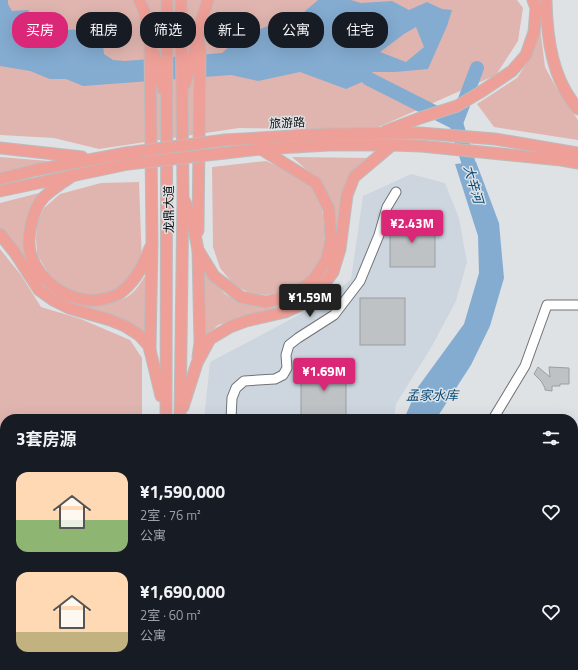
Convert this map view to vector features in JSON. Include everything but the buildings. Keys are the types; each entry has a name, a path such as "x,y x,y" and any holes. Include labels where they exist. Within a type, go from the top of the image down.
{"main road":[{"path":"139,0 145,13 152,56 150,87 152,244 150,352"},
{"name":"龙鼎大道","path":"166,414 165,91 167,0"},
{"name":"龙鼎大道","path":"180,414 183,194 182,0"},
{"path":"182,414 197,363 200,343 198,250 199,83 197,51 200,24 208,0"},
{"path":"378,134 457,106 512,71 526,55 534,32 541,3"},
{"path":"541,3 549,47 556,72 569,99 578,109"},
{"path":"183,82 197,51"},
{"path":"152,56 165,91"},
{"name":"旅游路","path":"0,191 73,175 127,158 224,140 328,134 420,133 495,139 578,153"},
{"name":"旅游路","path":"0,179 92,159 225,153 261,149 329,145 421,146 578,163"},
{"path":"197,363 210,339 230,327 246,321 285,312 302,304 322,288 333,272 340,249 347,195 354,177 392,145"},
{"path":"0,148 92,159"},
{"path":"183,194 198,250 214,276 241,297 266,302 294,295 314,279 326,260 331,239 329,209 316,183 261,149"},
{"path":"73,175 43,198 33,216 29,236 30,252 38,269 53,287 69,296 86,300 104,299 119,294 135,279 152,244 166,190"},
{"path":"0,234 15,253 39,290 53,300 69,308 125,326 139,335 150,346 150,352 165,414"}],"street":[{"path":"231,414 232,398 236,388 244,381 276,379 283,375 287,368 286,355 289,345 334,315 360,280 379,235 387,207 396,192"},
{"path":"496,414 525,366 547,305 578,305"}],"shaded area":[{"path":"0,0 517,0 523,8 518,41 496,75 372,130 239,128 99,149 54,138 0,135"},
{"path":"540,27 545,67 557,89 578,120 578,140 494,127 477,104 517,78 534,52"},
{"path":"0,157 49,161 0,173"},
{"path":"292,157 371,158 352,174 337,247 326,277 300,302 218,325 206,337 204,271 225,294 236,300 264,306 285,304 301,297 317,284 325,270 335,227 316,178"},
{"path":"266,161 294,174 313,188 322,208 325,235 322,258 311,274 291,291 265,295 250,293 234,285 220,268 213,247 212,167"},
{"path":"411,174 445,183 459,218 467,262 456,301 432,346 396,404 395,414 205,414 210,362 329,299 351,279 363,196"},
{"path":"139,182 142,263 125,285 103,294 81,294 60,286 48,273 37,254 37,223 44,208 60,194 101,183"},
{"path":"43,192 26,225 25,238 32,264 46,288 53,294 76,302 92,305 107,304 131,295 147,273 147,336 120,318 72,305 51,296 40,285 18,248 0,227 0,203"},
{"path":"0,249 21,275 41,307 81,319 130,340 142,358 142,414 0,414"}],"water":[{"path":"0,0 8,0 8,4 12,11 28,10 30,12 12,12 12,48 68,48 68,30 76,29 76,48 103,48 104,54 113,60 125,61 222,53 228,48 260,48 260,29 268,26 268,48 324,48 324,12 304,12 318,0 351,0 361,3 392,1 409,10 427,2 442,9 452,10 447,26 428,69 395,72 362,72 369,79 346,89 300,72 258,81 231,75 83,86 66,79 50,79 30,71 0,66"},
{"name":"孟家水库","path":"476,162 499,223 504,278 490,326 471,365 439,414 406,414 418,387 464,324 479,273 478,236 455,164"}],"waterway":[{"name":"大辛河","path":"341,53 369,79 456,123 474,180"},
{"path":"456,123 477,68"}]}
